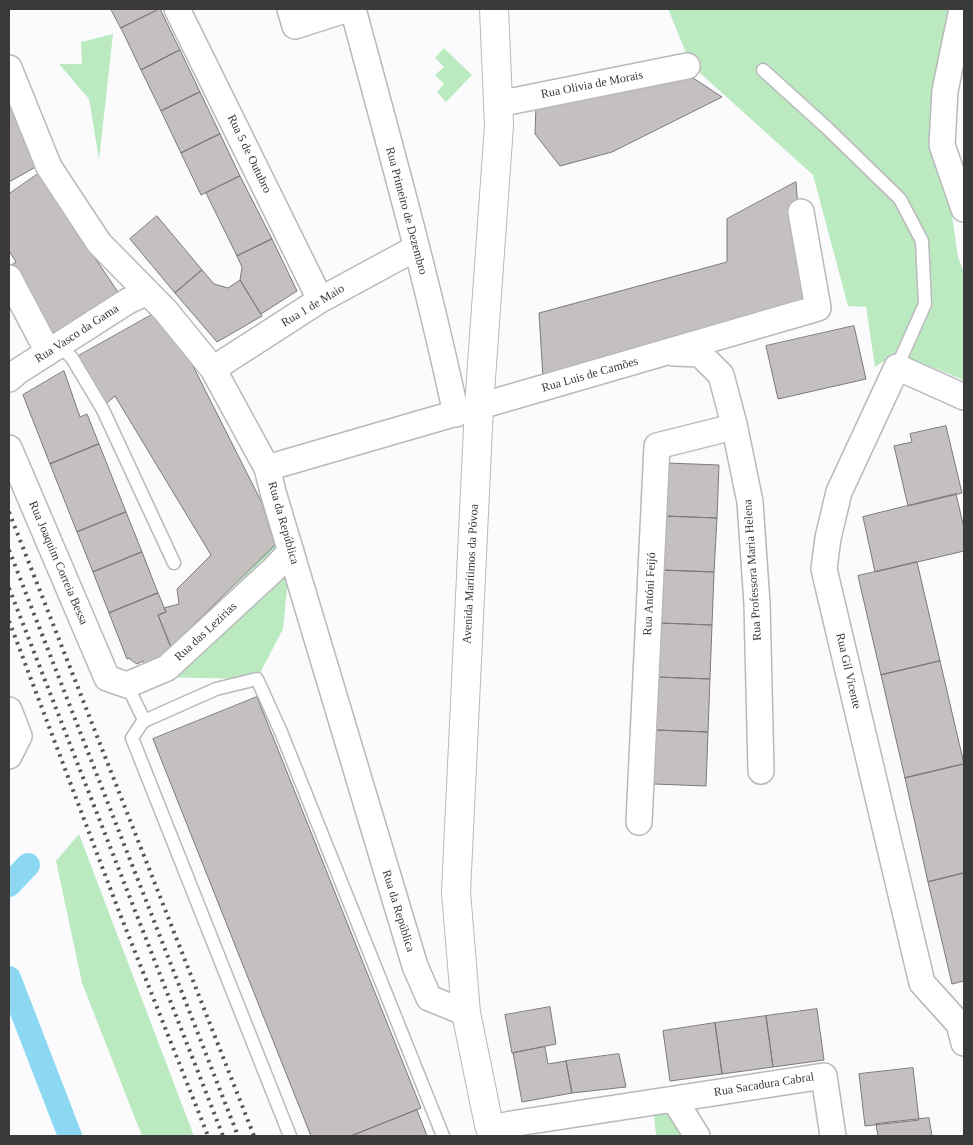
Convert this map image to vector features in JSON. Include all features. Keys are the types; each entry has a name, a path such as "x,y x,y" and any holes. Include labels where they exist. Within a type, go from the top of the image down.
{"main road":[{"name":"Avenida Marítimos da Póvoa","path":"491,1131 466,1012 456,892 467,410 499,125 494,9"}],"street":[{"name":"Rua 5 de Outubro","path":"177,9 320,300"},
{"path":"290,9 295,26 348,9"},
{"name":"Rua Primeiro de Dezembro","path":"353,9 446,368 467,410"},
{"path":"962,9 945,91 942,145 964,209"},
{"name":"Rua Olivia de Morais","path":"498,104 687,66"},
{"name":"Rua da República","path":"9,68 48,167 99,243 165,310 213,369 267,468 415,966 429,998 466,1012"},
{"name":"Rua Luis de Camões","path":"267,468 818,308 801,212"},
{"name":"Rua 1 de Maio","path":"213,369 320,300 416,248"},
{"path":"9,278 54,349"},
{"name":"Rua Vasco da Gama","path":"9,379 16,372 136,296 147,292"},
{"name":"Rua Professora Maria Helena","path":"667,352 700,354 721,375 734,424 750,502 757,604 762,771"},
{"path":"897,367 964,397"},
{"name":"Rua Gil Vicente","path":"897,367 839,492 828,538 824,569 922,983 959,1024 964,1043"},
{"name":"Rua Antóni Feijó","path":"639,822 657,446 721,430 734,424"},
{"name":"Rua Joaquim Correia Bessa","path":"9,448 117,682"},
{"name":"Rua das Lezirias","path":"117,682 167,668 291,551"},
{"path":"9,710 19,736 9,756"},
{"name":"Rua Sacadura Cabral","path":"491,1131 511,1124 824,1076 833,1136"},
{"path":"674,1099 697,1136"}],"lane":[{"path":"763,70 900,198 922,241 925,304 897,367"},
{"path":"54,349 72,358 102,410 174,564"},
{"path":"290,1136 132,738 144,720 158,716 216,689 257,679 281,732 444,1136"},
{"path":"117,682 144,720"}],"green space":[{"path":"668,9 959,9 942,145 958,257 964,272 964,380 896,353 875,367 866,307 848,306 813,175 691,65"},
{"path":"113,34 99,160 89,99 59,64 82,64 81,42"},
{"path":"444,48 472,75 446,102 437,92 444,84 435,75 444,67 435,58"},
{"path":"275,545 291,551 283,629 257,679 144,677"},
{"path":"79,834 194,1136 142,1136 82,983 56,861"},
{"path":"674,1099 685,1136 656,1136 654,1114"}],"building":[{"path":"111,9 157,9 157,10 121,28"},
{"path":"160,9 180,50 141,70 121,28"},
{"path":"180,50 200,92 161,111 141,70"},
{"path":"687,74 722,97 612,152 560,166 535,134 536,106"},
{"path":"9,85 41,164 9,182"},
{"path":"200,92 220,134 181,153 161,111"},
{"path":"220,134 240,176 201,195 181,153"},
{"path":"38,174 118,292 92,314 51,336 10,266 16,262 9,251 9,194"},
{"path":"240,176 272,239 237,256 206,193"},
{"path":"796,182 805,303 543,378 539,313 727,262 727,219"},
{"path":"157,216 202,270 175,293 130,239"},
{"path":"272,239 297,291 261,314 240,280 242,267 237,256"},
{"path":"202,270 214,284 228,288 240,280 262,316 217,342 175,293"},
{"path":"157,312 188,356 262,503 275,545 171,647 158,615 166,612 164,608 179,604 177,589 211,555 115,396 101,408 73,359"},
{"path":"854,326 866,379 778,399 766,346"},
{"path":"64,371 80,417 87,414 99,444 50,464 23,395"},
{"path":"946,426 962,493 908,506 894,446 912,442 910,434"},
{"path":"99,444 126,512 77,532 50,464"},
{"path":"667,463 719,465 717,518 664,516"},
{"path":"956,494 964,528 964,551 875,572 863,517"},
{"path":"126,512 142,552 93,572 77,532"},
{"path":"664,516 717,518 714,572 662,570"},
{"path":"142,552 158,593 109,613 93,572"},
{"path":"917,562 940,661 881,675 858,576"},
{"path":"662,570 714,572 712,625 660,623"},
{"path":"158,593 166,612 158,615 173,653 145,665 143,661 137,664 130,658 127,659 109,613"},
{"path":"660,623 712,625 710,679 658,677"},
{"path":"940,661 964,764 905,778 881,675"},
{"path":"658,677 710,679 708,732 656,730"},
{"path":"257,697 421,1108 351,1136 311,1136 153,739"},
{"path":"656,730 708,732 706,786 654,784"},
{"path":"964,764 964,873 928,882 905,778"},
{"path":"964,873 964,981 952,984 928,882"},
{"path":"550,1007 556,1044 512,1053 505,1015"},
{"path":"817,1009 824,1060 773,1067 766,1016"},
{"path":"766,1016 773,1067 722,1074 715,1023"},
{"path":"715,1023 722,1074 670,1081 663,1031"},
{"path":"545,1047 548,1064 566,1061 572,1093 522,1102 513,1053"},
{"path":"619,1054 626,1087 572,1093 566,1061"},
{"path":"913,1068 919,1120 865,1126 859,1074"},
{"path":"417,1110 427,1136 351,1136"},
{"path":"929,1118 932,1136 878,1136 876,1124"}],"waterway":[{"path":"9,885 28,865"},
{"path":"9,978 70,1136"}],"railway":[{"path":"9,512 254,1136"},
{"path":"9,550 238,1136"},
{"path":"9,588 223,1136"},
{"path":"9,621 118,909 208,1136"}]}
